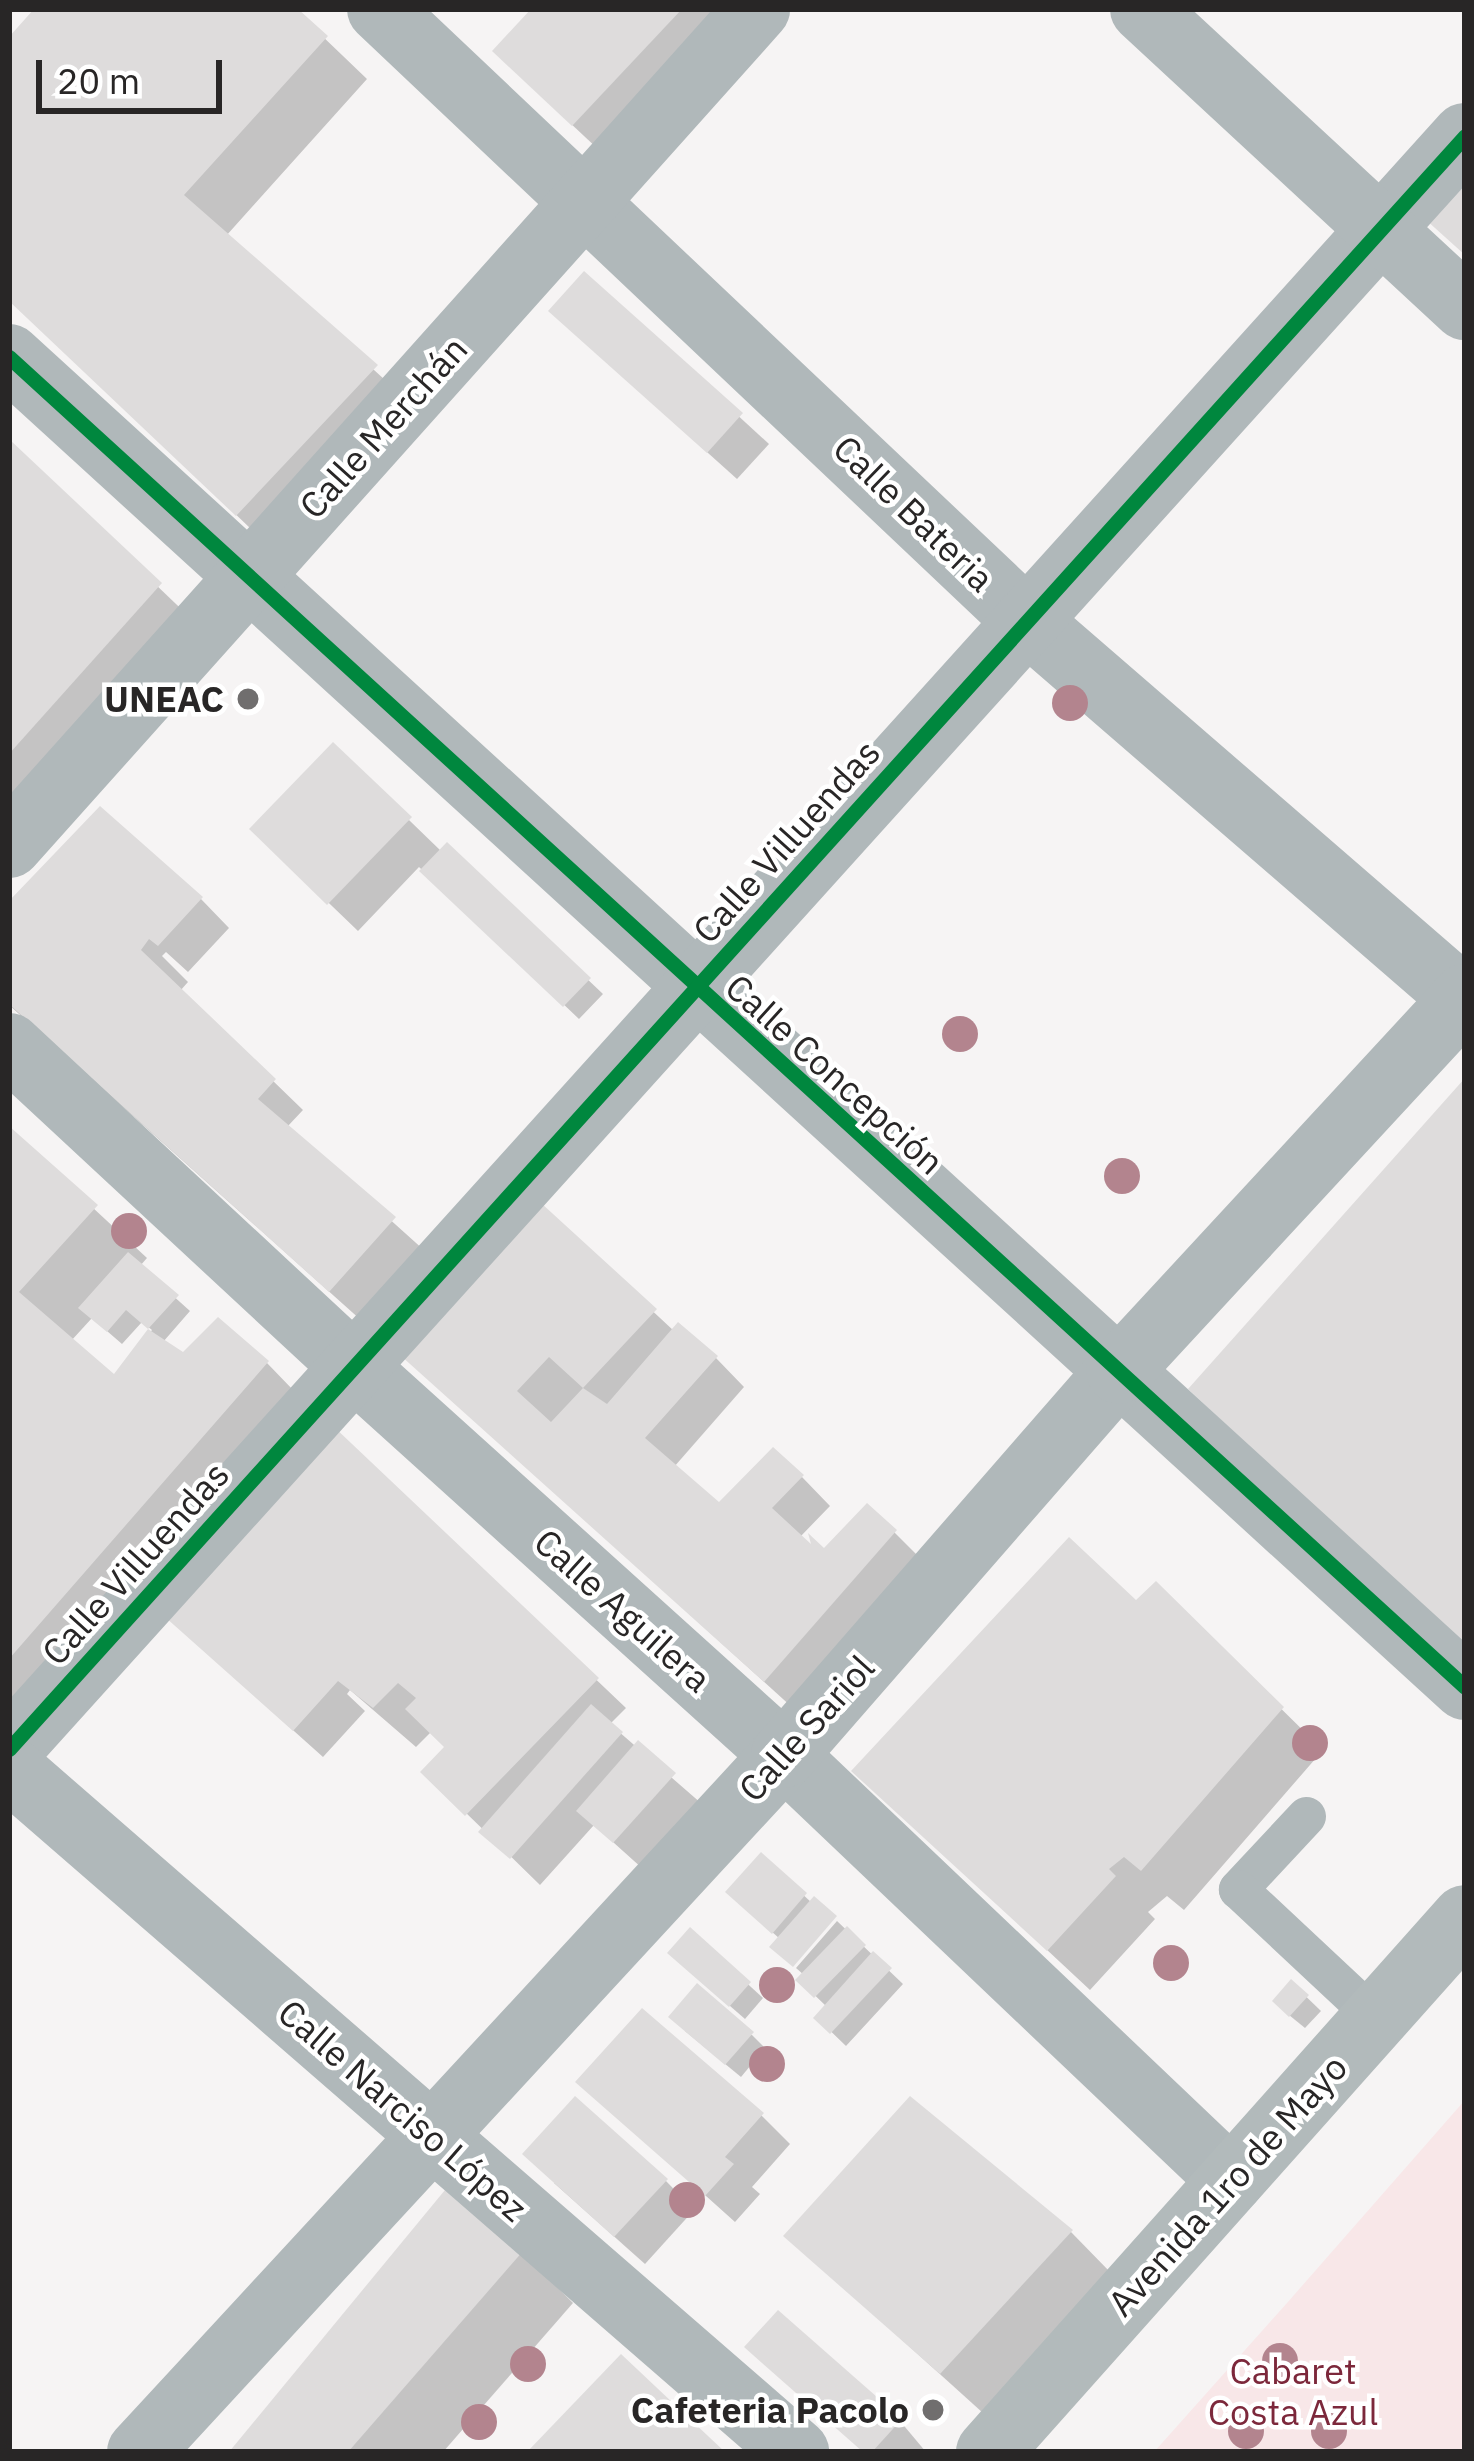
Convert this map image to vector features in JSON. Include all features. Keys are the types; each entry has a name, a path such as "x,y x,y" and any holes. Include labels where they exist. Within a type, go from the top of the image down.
{"main road":[{"name":"Avenida 1ro de Mayo","path":"989,2452 1465,1918"}],"street":[{"name":"Calle Bateria","path":"380,9 1026,620 1464,999"},
{"name":"Calle Merchán","path":"9,845 757,9"},
{"path":"1143,9 1465,307"},
{"name":"Calle Villuendas","path":"9,1749 1465,136"},
{"name":"Calle Concepción","path":"9,357 253,574 695,988 1465,1687"},
{"name":"Calle Sariol","path":"140,2452 784,1755 1119,1371 1464,999"},
{"name":"Calle Aguilera","path":"9,1046 353,1366 784,1755 1231,2180"},
{"name":"Calle Narciso López","path":"9,1768 796,2452"}],"lane":[{"path":"1306,1816 1238,1889 1376,2017"}],"green space":[{"name":"Cabaret Costa Azul","path":"1465,2100 1465,2452 1154,2452 1287,2303"}],"building":[{"path":"34,9 298,9 328,36 184,195 378,365 236,516 9,301 9,37"},
{"path":"531,9 682,9 572,126 492,51"},
{"path":"1465,175 1465,255 1425,219"},
{"path":"584,271 743,413 707,453 548,311"},
{"path":"9,439 162,583 9,754"},
{"path":"333,742 412,817 327,905 249,829"},
{"path":"100,806 203,897 158,946 149,939 141,950 276,1079 258,1099 396,1217 329,1292 9,1004 9,901"},
{"path":"447,842 591,978 563,1007 419,871"},
{"path":"1465,1078 1465,1648 1188,1389"},
{"path":"9,1126 98,1205 19,1292 114,1374 148,1329 183,1352 218,1317 269,1361 9,1659"},
{"path":"541,1203 657,1309 583,1388 607,1404 678,1322 718,1356 645,1438 719,1502 773,1447 804,1475 772,1508 811,1544 808,1533 824,1548 867,1503 897,1530 764,1682 400,1355","holes":["549,1357 583,1388 551,1422 517,1391"]},
{"path":"128,1252 179,1295 148,1329 126,1310 107,1332 78,1308"},
{"path":"332,1425 599,1678 465,1816 420,1772 444,1747 405,1709 416,1698 398,1683 373,1708 338,1681 293,1731 165,1617"},
{"path":"1069,1537 1136,1600 1156,1581 1284,1707 1141,1871 1124,1857 1109,1869 1116,1876 1047,1951 851,1771"},
{"path":"591,1704 623,1732 510,1859 478,1832"},
{"path":"638,1740 676,1773 613,1843 576,1811"},
{"path":"761,1852 807,1893 772,1934 725,1892"},
{"path":"814,1896 837,1916 793,1967 769,1947"},
{"path":"847,1926 866,1945 814,1998 795,1980"},
{"path":"690,1927 751,1982 729,2007 667,1953"},
{"path":"873,1951 892,1968 830,2034 813,2018"},
{"path":"1291,1979 1309,1995 1289,2017 1272,2001"},
{"path":"697,1983 754,2032 725,2065 668,2017"},
{"path":"642,2008 764,2113 725,2157 734,2164 705,2196 575,2082"},
{"path":"575,2096 668,2179 614,2237 522,2154"},
{"path":"910,2096 1073,2230 940,2374 783,2236"},
{"path":"445,2190 524,2250 348,2452 229,2452"},
{"path":"778,2310 902,2419 872,2452 863,2452 744,2347"},
{"path":"621,2354 725,2452 527,2452"}],"cycle path":[{"path":"9,1749 1465,136"},
{"path":"9,357 1465,1687"}],"place":[{"name":"UNEAC","path":"248,699"},
{"name":"Cafeteria Pacolo","path":"933,2410"}]}
